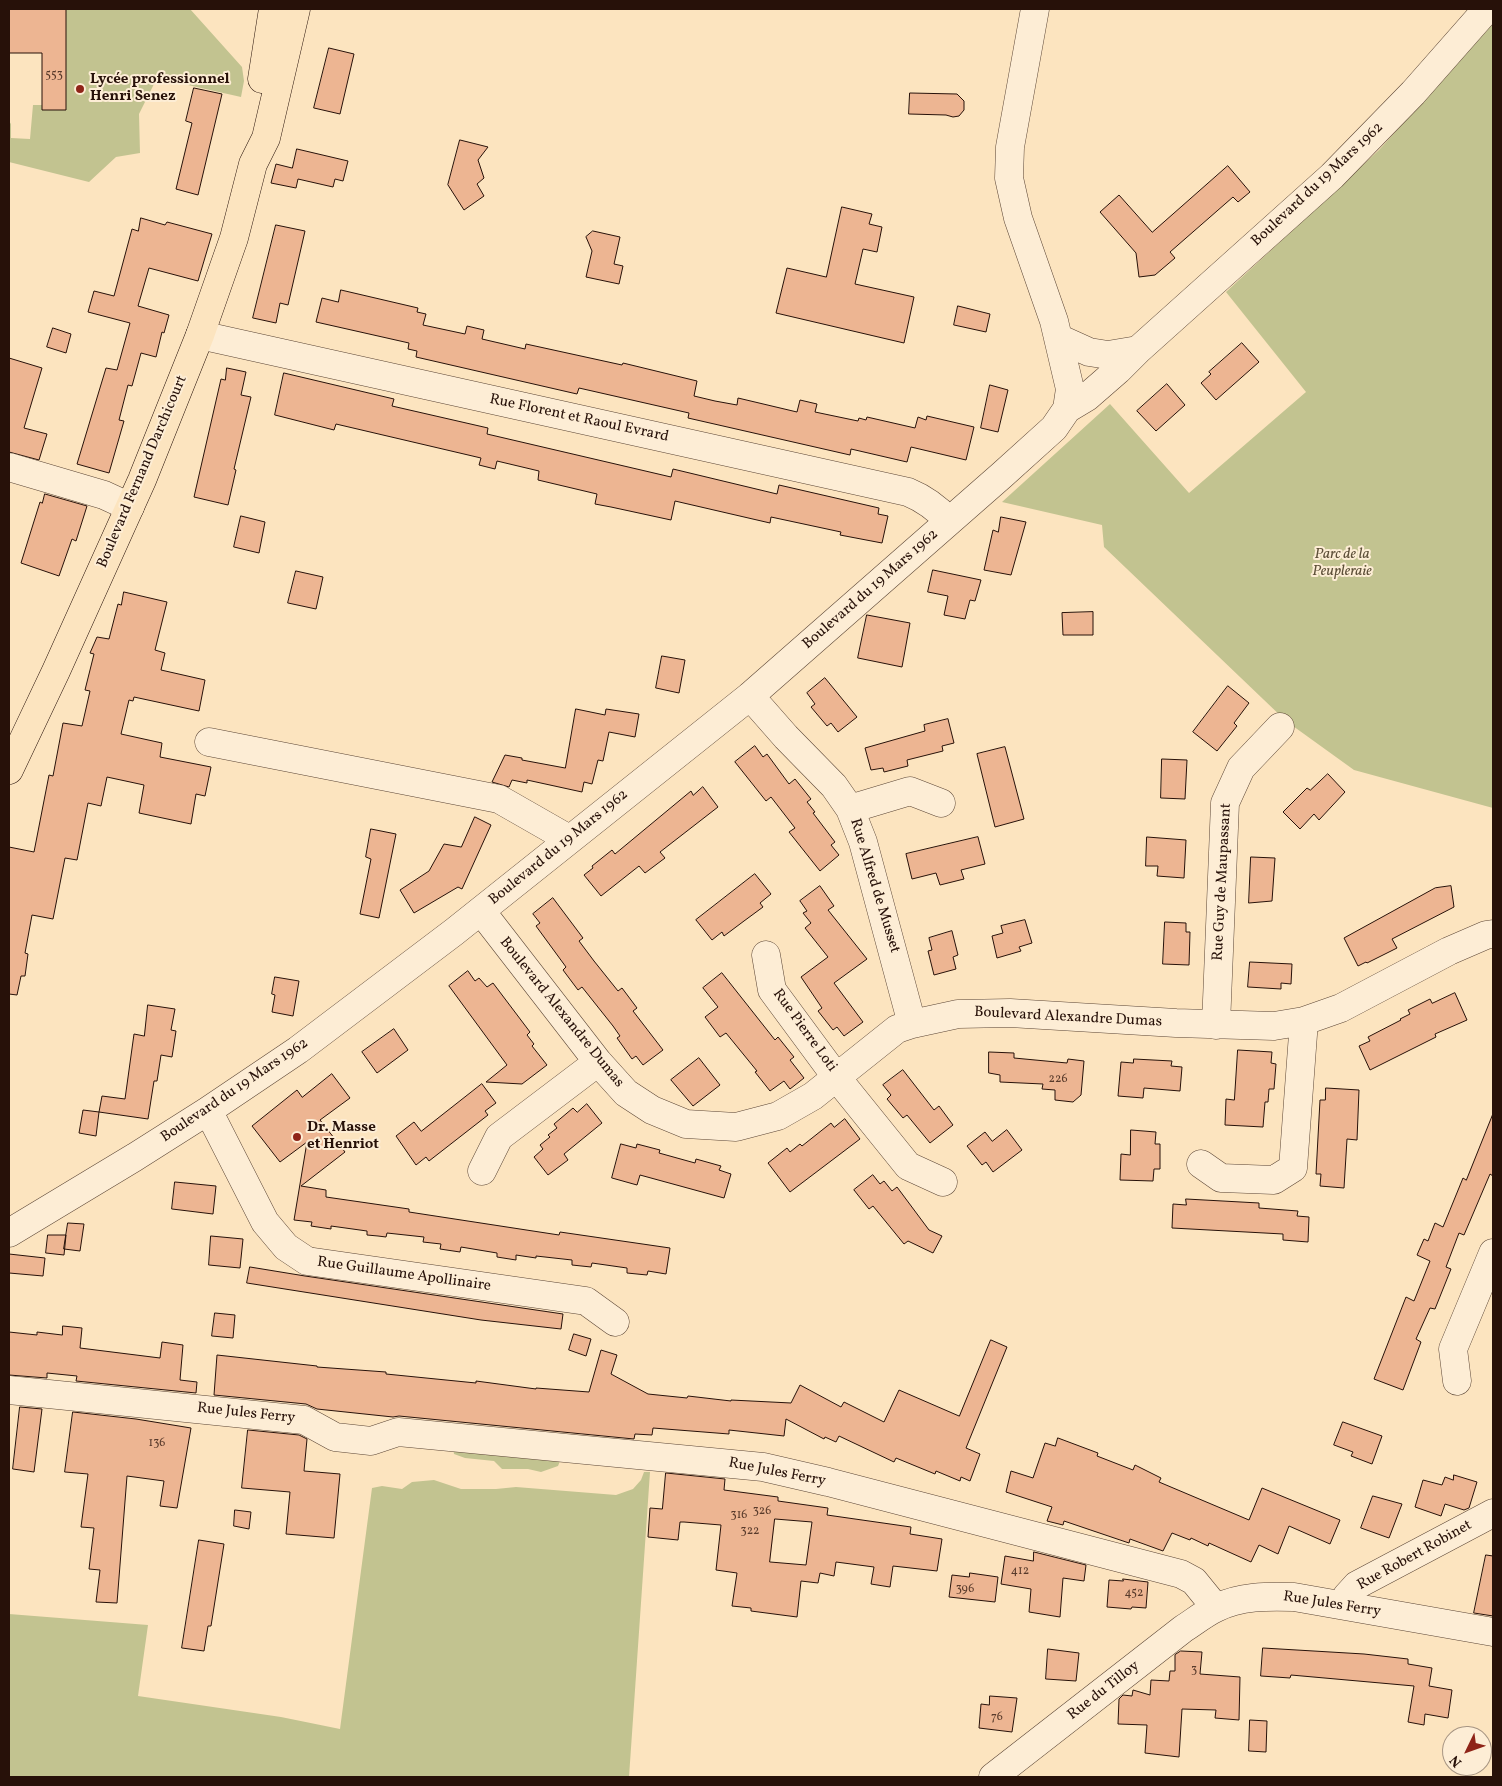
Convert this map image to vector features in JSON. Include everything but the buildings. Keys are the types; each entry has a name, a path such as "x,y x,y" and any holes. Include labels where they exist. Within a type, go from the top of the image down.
{"main road":[{"name":"Boulevard Fernand Darchicourt","path":"253,164 252,134 268,48 273,9"},
{"name":"Boulevard Fernand Darchicourt","path":"9,770 130,507 200,335 234,238 253,164 266,138 296,9"}],"street":[{"path":"1035,9 1010,147 1009,178 1018,218 1054,322 1068,399"},
{"name":"Boulevard du 19 Mars 1962","path":"1068,399 1087,397 1332,176 1413,93 1487,9"},
{"name":"Rue Florent et Raoul Evrard","path":"200,335 908,492 920,496 937,508 949,521"},
{"name":"Boulevard du 19 Mars 1962","path":"1058,338 1090,352 1108,355 1138,350"},
{"name":"Boulevard du 19 Mars 1962","path":"9,1233 135,1157 298,1050 481,911 750,696 1054,428 1068,399 1084,373 1108,355"},
{"path":"9,467 104,495 130,507"},
{"name":"Rue Alfred de Musset","path":"750,696 786,737 834,786 850,809 864,842 912,1024"},
{"name":"Rue Guy de Maupassant","path":"1216,1025 1225,803 1241,768 1280,727"},
{"path":"209,742 499,799 569,840"},
{"path":"850,809 910,791 941,803"},
{"name":"Boulevard Alexandre Dumas","path":"481,911 598,1062 626,1093 652,1110 686,1124 736,1127 778,1116 813,1096 898,1029 912,1024 958,1014 1010,1013 1216,1025 1274,1026 1304,1021 1341,1008 1449,951 1486,935 1493,934"},
{"name":"Rue Pierre Loti","path":"766,955 772,990 837,1078 908,1166 943,1182"},
{"path":"1200,1164 1221,1178 1274,1180 1293,1168 1304,1021"},
{"path":"482,1171 499,1137 598,1062"},
{"name":"Rue Guillaume Apollinaire","path":"206,1112 214,1122 265,1222 286,1247 307,1261 586,1301 615,1322"},
{"path":"1457,1381 1454,1349 1493,1253"},
{"name":"Rue Jules Ferry","path":"9,1390 304,1420 335,1437 372,1441 398,1432 763,1467 1181,1574 1194,1581 1216,1608 1243,1599 1280,1596 1343,1605 1493,1632"},
{"name":"Rue Robert Robinet","path":"1343,1605 1347,1596 1357,1585 1493,1514"},
{"name":"Rue du Tilloy","path":"993,1777 1183,1630 1216,1608"}],"green space":[{"name":"Lycée professionnel Henri Senez","path":"64,9 190,9 242,67 244,81 241,97 157,78 139,114 140,153 116,157 89,182 9,162 9,121 11,124 11,138 30,139 33,105 43,105 43,110 61,110"},
{"name":"Parc de la Peupleraie","path":"1493,24 1493,808 1354,770 1286,721 1104,547 1102,525 1002,502 1110,404 1189,493 1306,392 1226,292 1379,150"},
{"path":"453,1449 560,1461 558,1466 541,1472 528,1469 502,1469 494,1461 465,1458 454,1454"},
{"path":"644,1472 650,1472 629,1777 9,1777 9,1614 148,1625 138,1696 281,1717 340,1729 372,1488 382,1486 402,1489 412,1482 434,1480 461,1489 516,1487 616,1495 633,1489 641,1480"}],"place":[{"name":"Lycée professionnel Henri Senez","path":"80,89"},
{"name":"Dr. Masse et Henriot","path":"297,1137"}]}
